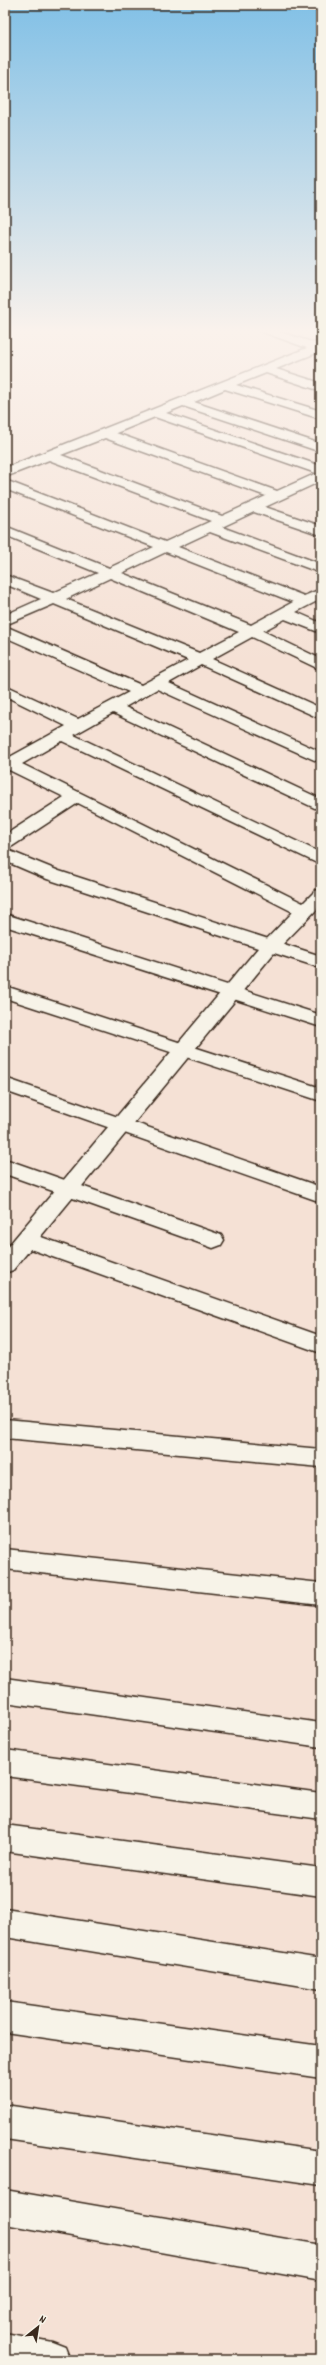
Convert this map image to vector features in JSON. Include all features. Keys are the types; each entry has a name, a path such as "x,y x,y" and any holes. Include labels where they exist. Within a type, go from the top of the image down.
{"street":[{"path":"5,472 84,441"},
{"path":"127,441 277,496"},
{"path":"237,441 321,470"},
{"path":"301,441 321,448"},
{"path":"48,456 216,524 321,569"},
{"path":"5,621 321,476"},
{"path":"5,484 305,602"},
{"path":"301,485 321,492"},
{"path":"254,507 321,531"},
{"path":"5,530 251,631 321,664"},
{"path":"5,579 200,659 321,714"},
{"path":"6,764 79,726 321,593"},
{"path":"285,613 321,628"},
{"path":"5,631 141,691"},
{"path":"157,683 321,758"},
{"path":"5,690 79,726"},
{"path":"112,708 321,806"},
{"path":"62,735 321,860"},
{"path":"6,764 77,796 305,911"},
{"path":"5,843 77,796"},
{"path":"5,854 54,875 321,962"},
{"path":"5,1265 70,1189 270,946 321,895"},
{"path":"5,920 321,1021"},
{"path":"5,992 321,1095"},
{"path":"5,1084 321,1195"},
{"path":"5,1166 213,1240"},
{"path":"27,1240 321,1345"},
{"path":"5,1429 321,1458"},
{"path":"5,1559 321,1594"},
{"path":"5,1690 321,1735"},
{"path":"5,1763 321,1806"},
{"path":"5,1838 321,1882"},
{"path":"5,1923 321,1974"},
{"path":"5,2017 321,2062"},
{"path":"5,2122 321,2168"},
{"path":"5,2207 321,2263"},
{"path":"5,2351 52,2360"}]}
